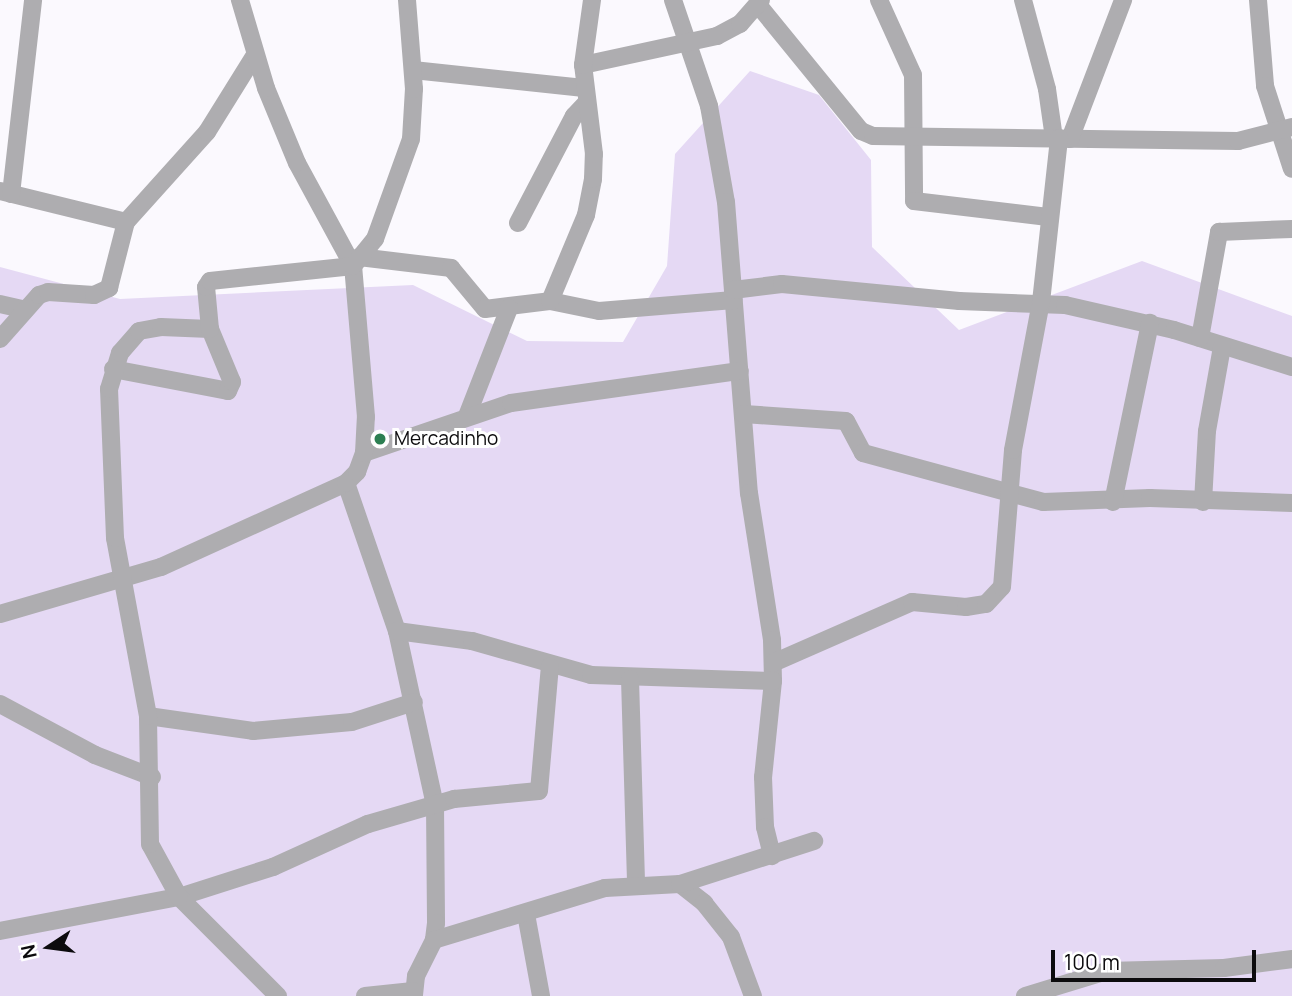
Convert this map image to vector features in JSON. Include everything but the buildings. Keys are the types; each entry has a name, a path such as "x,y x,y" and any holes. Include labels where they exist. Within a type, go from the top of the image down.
{"street":[{"path":"33,0 6,193 126,222"},
{"path":"0,614 124,580 346,483 358,472 364,453 365,373 356,262 297,163 255,55 240,0"},
{"path":"356,262 374,239 405,162 414,114 407,0"},
{"path":"550,301 586,215 593,179 583,65 592,0"},
{"path":"673,0 688,41 719,148 734,295 749,493 773,672 763,777 765,827 772,856"},
{"path":"879,0 913,75 913,197 918,204 1048,217"},
{"path":"1023,0 1061,138"},
{"path":"397,631 472,641 550,666 630,678 773,672 912,602 966,607 995,599 1002,587 1013,450 1041,302 1048,217 1061,138 1123,0"},
{"path":"1258,0 1265,86 1286,129 1292,169"},
{"path":"583,65 717,36 740,24 760,3 861,131 915,138 1238,141 1286,129"},
{"path":"0,339 25,310 48,292 93,295 109,288 126,222 207,132 255,55"},
{"path":"413,70 585,95"},
{"path":"518,223 585,95"},
{"path":"1200,338 1219,232 1292,229"},
{"path":"113,369 228,391 232,382 211,329 206,287 210,281 356,262 451,268 461,276 480,308 509,308 550,301 599,311 734,295 782,284 959,301 1041,302 1150,323 1292,367"},
{"path":"0,304 25,310"},
{"path":"467,416 509,308"},
{"path":"1113,502 1150,323"},
{"path":"211,329 161,327 139,331 129,338 113,369 109,389 111,481 124,580 148,716 152,777 150,844 179,897 278,996"},
{"path":"1203,502 1207,431 1222,347"},
{"path":"364,453 467,416 532,398 663,384 740,370"},
{"path":"744,414 846,421 863,453 1043,502 1113,502 1150,498 1203,502 1292,503"},
{"path":"346,483 397,631 435,805 434,940 414,993 365,996"},
{"path":"0,931 179,897 273,867 368,824 435,805 539,790 550,666"},
{"path":"630,678 636,883"},
{"path":"148,716 253,731 352,722 414,702"},
{"path":"0,704 95,755 152,777"},
{"path":"434,940 605,888 636,883 680,884 814,841"},
{"path":"680,884 704,903 731,937 753,996"},
{"path":"526,914 541,996"},
{"path":"1025,996 1107,971 1224,968 1292,959"}],"shaded area":[{"path":"750,71 819,95 871,160 872,247 959,330 1142,261 1292,316 1292,996 0,996 0,267 120,299 413,285 527,341 623,342 667,266 675,154"}],"place":[{"name":"Mercadinho","path":"380,439"}]}
